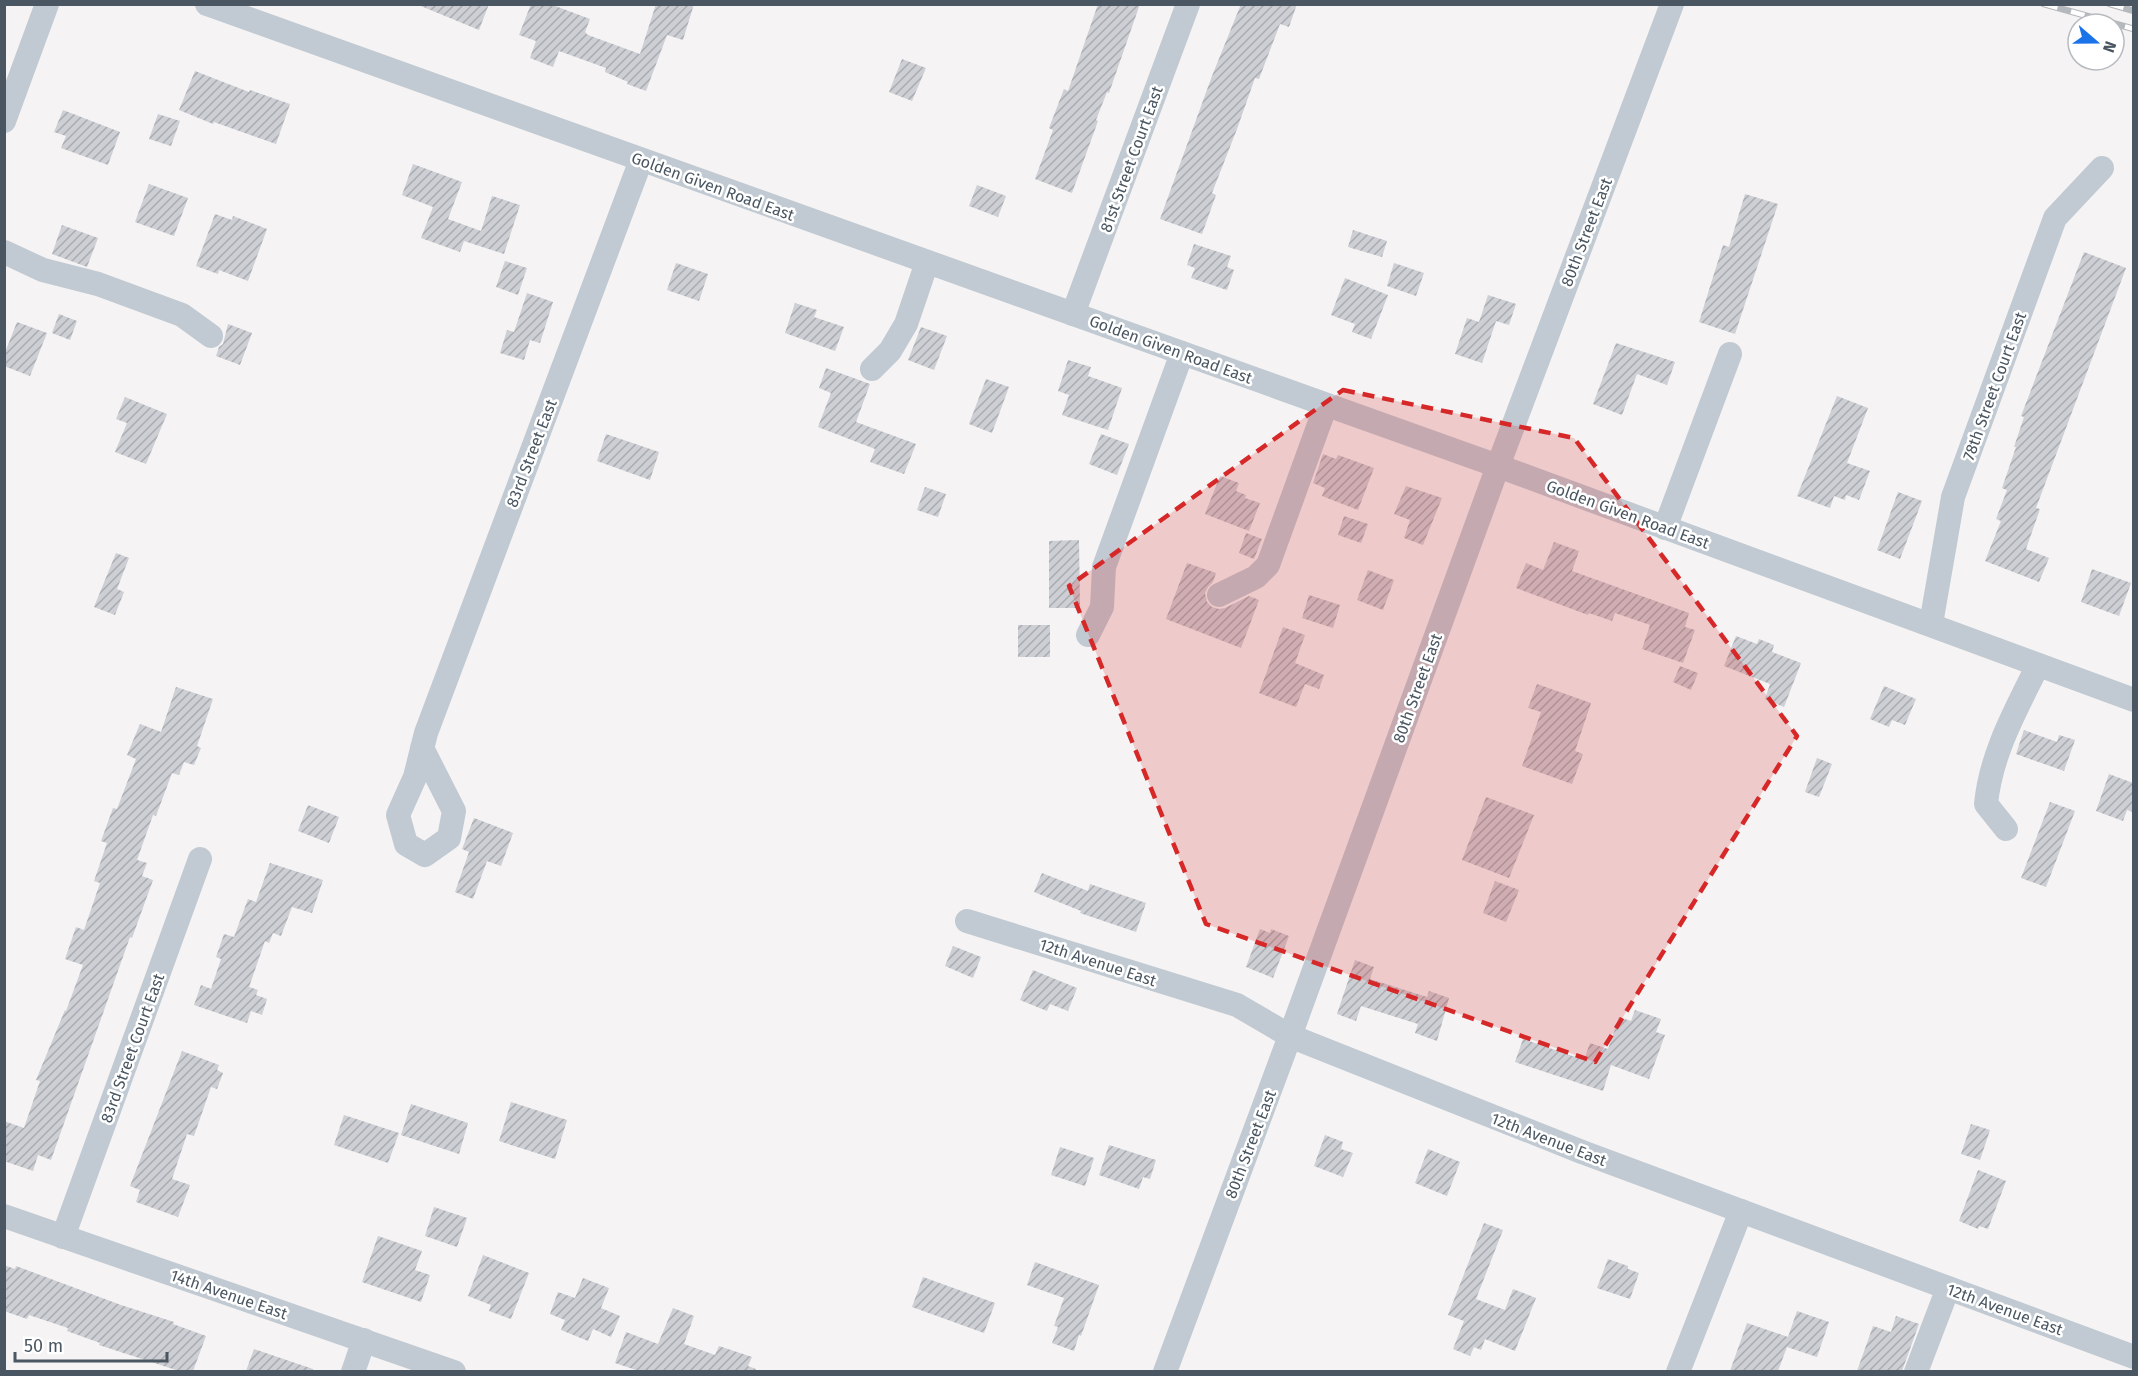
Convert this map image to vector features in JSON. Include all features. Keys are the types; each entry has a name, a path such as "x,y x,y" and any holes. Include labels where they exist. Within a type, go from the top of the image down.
{"street":[{"path":"4,121 47,4"},
{"name":"Golden Given Road East","path":"207,4 1498,466 2133,700"},
{"name":"81st Street Court East","path":"1073,314 1188,4"},
{"name":"80th Street East","path":"1165,1371 1498,466 1672,4"},
{"name":"83rd Street East","path":"422,748 641,160"},
{"name":"78th Street Court East","path":"1931,624 1953,497 2055,218 2102,168"},
{"path":"4,252 43,270 98,284 182,315 211,336"},
{"path":"872,369 890,351 906,324 927,262"},
{"path":"1088,636 1102,607 1104,567 1182,353"},
{"path":"1665,528 1730,354"},
{"path":"1219,595 1256,577 1268,565 1326,405"},
{"path":"2006,828 1986,804 1989,779 1996,753 2038,665"},
{"name":"83rd Street Court East","path":"63,1237 200,859"},
{"name":"12th Avenue East","path":"967,921 1237,1005 1290,1036 1582,1152 1948,1288 2129,1362"},
{"path":"1678,1371 1741,1211"},
{"name":"14th Avenue East","path":"4,1216 453,1371"},
{"path":"1916,1371 1948,1288"},
{"path":"353,1371 364,1340"}],"highlighted area":[{"path":"1343,390 1574,438 1797,736 1595,1062 1206,924 1069,586"}],"building":[{"path":"416,4 489,4 479,30"},
{"path":"531,4 550,4 590,19 585,32 588,35 640,54 656,4 694,4 683,40 667,35 646,91 605,72 606,68 559,51 553,67 530,58 536,41 519,35"},
{"path":"1098,4 1140,4 1109,93 1107,92 1096,120 1098,121 1072,193 1035,179 1053,130 1049,128 1064,89 1068,91"},
{"path":"1241,4 1297,4 1289,27 1280,24 1259,79 1255,78 1212,193 1216,195 1202,234 1160,219"},
{"path":"902,59 926,68 912,101 889,92"},
{"path":"195,71 249,92 250,90 290,104 276,144 214,122 213,124 179,110"},
{"path":"63,110 120,132 108,165 61,148 66,136 54,132"},
{"path":"158,114 180,121 171,146 149,139"},
{"path":"413,164 462,182 448,219 481,231 492,196 520,205 504,254 464,241 460,252 421,238 433,207 402,195"},
{"path":"149,184 188,198 174,236 135,222"},
{"path":"977,185 1006,196 998,217 969,206"},
{"path":"1745,194 1778,204 1735,334 1699,322 1723,245 1729,247"},
{"path":"215,214 232,220 233,216 267,229 248,281 219,270 218,274 196,266"},
{"path":"62,225 98,238 87,267 52,254"},
{"path":"1353,230 1387,241 1382,257 1348,247"},
{"path":"1194,244 1231,256 1227,267 1234,270 1227,290 1191,278 1195,268 1187,265"},
{"path":"2084,252 2126,268 2036,508 2040,509 2026,549 2049,558 2039,582 1985,561 2001,521 1996,519 2007,490 2002,488 2024,417 2021,416"},
{"path":"505,261 527,268 518,295 496,287"},
{"path":"676,263 708,274 699,301 667,290"},
{"path":"1394,263 1424,273 1416,296 1387,286"},
{"path":"1345,278 1388,295 1371,339 1352,332 1355,324 1331,315"},
{"path":"527,293 553,302 540,343 530,340 524,360 500,353 507,330 514,332"},
{"path":"1488,295 1516,304 1509,325 1496,321 1482,363 1455,354 1467,318 1479,322"},
{"path":"795,303 817,310 814,317 844,327 835,351 785,333"},
{"path":"59,314 77,321 70,340 52,333"},
{"path":"17,322 47,333 30,376 4,366 4,355"},
{"path":"228,324 252,333 240,365 216,356 219,347 223,344"},
{"path":"921,327 947,336 934,370 908,360"},
{"path":"1616,343 1675,362 1667,385 1637,374 1622,415 1593,404"},
{"path":"1068,360 1091,367 1088,376 1122,388 1108,430 1062,415 1069,395 1058,391"},
{"path":"826,368 870,384 856,422 916,444 904,474 870,462 875,449 818,427 831,393 819,388"},
{"path":"986,379 1009,387 992,433 969,424"},
{"path":"1837,396 1868,408 1847,463 1870,471 1859,500 1846,495 1845,500 1834,496 1830,508 1797,496"},
{"path":"125,397 167,414 146,464 115,452 127,423 116,419"},
{"path":"606,434 659,452 650,480 597,461"},
{"path":"1101,434 1129,444 1117,475 1089,464"},
{"path":"1323,454 1336,459 1338,455 1374,468 1358,510 1322,496 1325,488 1313,483"},
{"path":"1220,476 1239,483 1236,491 1246,495 1245,498 1260,503 1249,531 1205,514"},
{"path":"1406,486 1442,498 1423,545 1404,538 1410,520 1394,514"},
{"path":"925,487 946,494 938,517 917,510"},
{"path":"1898,492 1922,501 1900,559 1877,550"},
{"path":"1344,516 1368,524 1361,543 1338,535"},
{"path":"1246,533 1262,539 1254,559 1239,553"},
{"path":"1079,540 1080,608 1049,608 1049,541"},
{"path":"1554,542 1579,551 1572,571 1689,613 1685,627 1695,630 1683,663 1642,649 1650,625 1615,613 1612,621 1589,613 1588,615 1516,588 1526,563 1543,570"},
{"path":"116,553 129,558 117,589 124,592 115,615 94,607"},
{"path":"1187,563 1216,573 1205,593 1207,602 1212,607 1225,608 1249,596 1259,600 1241,648 1166,619"},
{"path":"2092,569 2131,583 2119,616 2081,602"},
{"path":"1368,570 1394,580 1383,610 1357,600"},
{"path":"1309,595 1340,605 1333,628 1302,618"},
{"path":"1018,625 1050,625 1050,657 1018,657"},
{"path":"1283,627 1305,635 1295,663 1324,675 1319,689 1305,684 1296,707 1259,693"},
{"path":"1736,636 1757,644 1759,639 1774,645 1772,652 1801,663 1784,707 1765,699 1770,684 1724,666"},
{"path":"1680,666 1698,673 1691,690 1673,682"},
{"path":"1537,684 1591,703 1575,751 1583,754 1572,784 1522,766 1541,712 1528,708"},
{"path":"1884,686 1916,699 1905,725 1892,720 1889,727 1870,719"},
{"path":"176,687 213,699 197,746 201,748 194,765 184,762 179,775 172,773 156,816 153,815 137,860 147,863 142,876 153,880 132,938 130,937 51,1160 38,1155 33,1171 4,1161 4,1121 24,1128 40,1081 36,1080 83,965 65,959 76,927 84,930 100,883 94,881 107,843 101,841 113,808 117,809 136,759 127,755 140,724 161,732"},
{"path":"2024,730 2057,742 2059,735 2075,740 2064,771 2016,754"},
{"path":"1817,758 1832,764 1819,797 1805,792"},
{"path":"2109,774 2133,783 2133,812 2127,810 2123,821 2096,811"},
{"path":"1486,797 1534,815 1509,878 1462,860"},
{"path":"2050,802 2075,811 2046,887 2021,878"},
{"path":"308,805 339,817 329,843 298,831"},
{"path":"474,818 513,833 501,866 487,861 473,899 455,892 469,852 462,849"},
{"path":"270,863 323,880 312,913 292,907 281,936 273,933 269,943 265,941 249,987 258,990 256,995 267,999 262,1015 251,1011 247,1023 194,1005 201,985 211,989 221,959 216,957 224,934 234,937 248,899 256,902"},
{"path":"1042,873 1088,891 1090,884 1146,903 1136,932 1080,913 1081,911 1034,892"},
{"path":"1495,881 1519,890 1506,922 1483,913"},
{"path":"1260,929 1270,933 1271,929 1289,936 1273,978 1246,967"},
{"path":"953,946 981,957 973,978 945,966"},
{"path":"1355,960 1374,967 1370,979 1427,997 1429,991 1449,998 1437,1041 1415,1033 1418,1024 1361,1006 1356,1021 1337,1014"},
{"path":"1033,970 1077,988 1068,1011 1050,1004 1047,1011 1020,1000"},
{"path":"1635,1010 1661,1019 1656,1032 1665,1035 1649,1079 1611,1065 1603,1091 1515,1062 1523,1039 1584,1060 1590,1043 1608,1049 1619,1017 1631,1021"},
{"path":"182,1051 219,1065 217,1070 223,1073 217,1089 211,1087 194,1136 187,1134 172,1179 190,1185 178,1217 136,1202 140,1190 130,1186"},
{"path":"511,1102 567,1120 555,1159 499,1141"},
{"path":"411,1104 468,1123 459,1154 401,1135"},
{"path":"344,1115 399,1133 388,1163 334,1145"},
{"path":"1971,1124 1990,1130 1980,1160 1961,1154"},
{"path":"1325,1135 1343,1142 1341,1149 1353,1153 1343,1177 1314,1166"},
{"path":"1109,1145 1156,1160 1150,1179 1143,1177 1139,1189 1099,1175"},
{"path":"1060,1147 1094,1158 1085,1186 1051,1175"},
{"path":"1428,1149 1460,1162 1447,1196 1415,1183"},
{"path":"1978,1170 2006,1181 1988,1229 1979,1226 1978,1229 1959,1221"},
{"path":"434,1207 467,1218 457,1247 425,1236"},
{"path":"1484,1223 1503,1230 1476,1299 1505,1310 1513,1289 1536,1298 1515,1351 1485,1339 1481,1350 1474,1347 1470,1356 1453,1349 1464,1321 1448,1315"},
{"path":"378,1236 422,1251 415,1270 430,1275 421,1302 362,1282"},
{"path":"483,1255 529,1273 511,1319 489,1311 491,1305 468,1296"},
{"path":"1608,1259 1628,1266 1628,1269 1639,1273 1630,1299 1597,1288"},
{"path":"1035,1262 1099,1285 1074,1351 1052,1343 1058,1327 1054,1326 1064,1298 1027,1285"},
{"path":"4,1265 15,1269 16,1266 174,1322 173,1324 206,1336 193,1371 179,1371 99,1345 100,1343 67,1331 68,1328 29,1315 27,1319 4,1311"},
{"path":"923,1277 995,1303 984,1333 912,1307"},
{"path":"583,1278 609,1288 601,1308 620,1316 611,1337 593,1329 588,1341 561,1330 565,1320 550,1314 558,1292 575,1298"},
{"path":"673,1308 694,1316 684,1344 715,1355 719,1346 752,1357 748,1366 756,1369 755,1371 639,1371 615,1363 626,1332 658,1344"},
{"path":"1797,1311 1829,1322 1817,1357 1787,1347 1778,1371 1730,1371 1747,1323 1788,1337"},
{"path":"1896,1316 1919,1324 1902,1371 1857,1371 1873,1326 1891,1332"},
{"path":"254,1349 313,1369 312,1371 246,1371"}],"railway":[{"path":"2044,4 2134,29"},
{"path":"2110,4 2134,11"}]}
